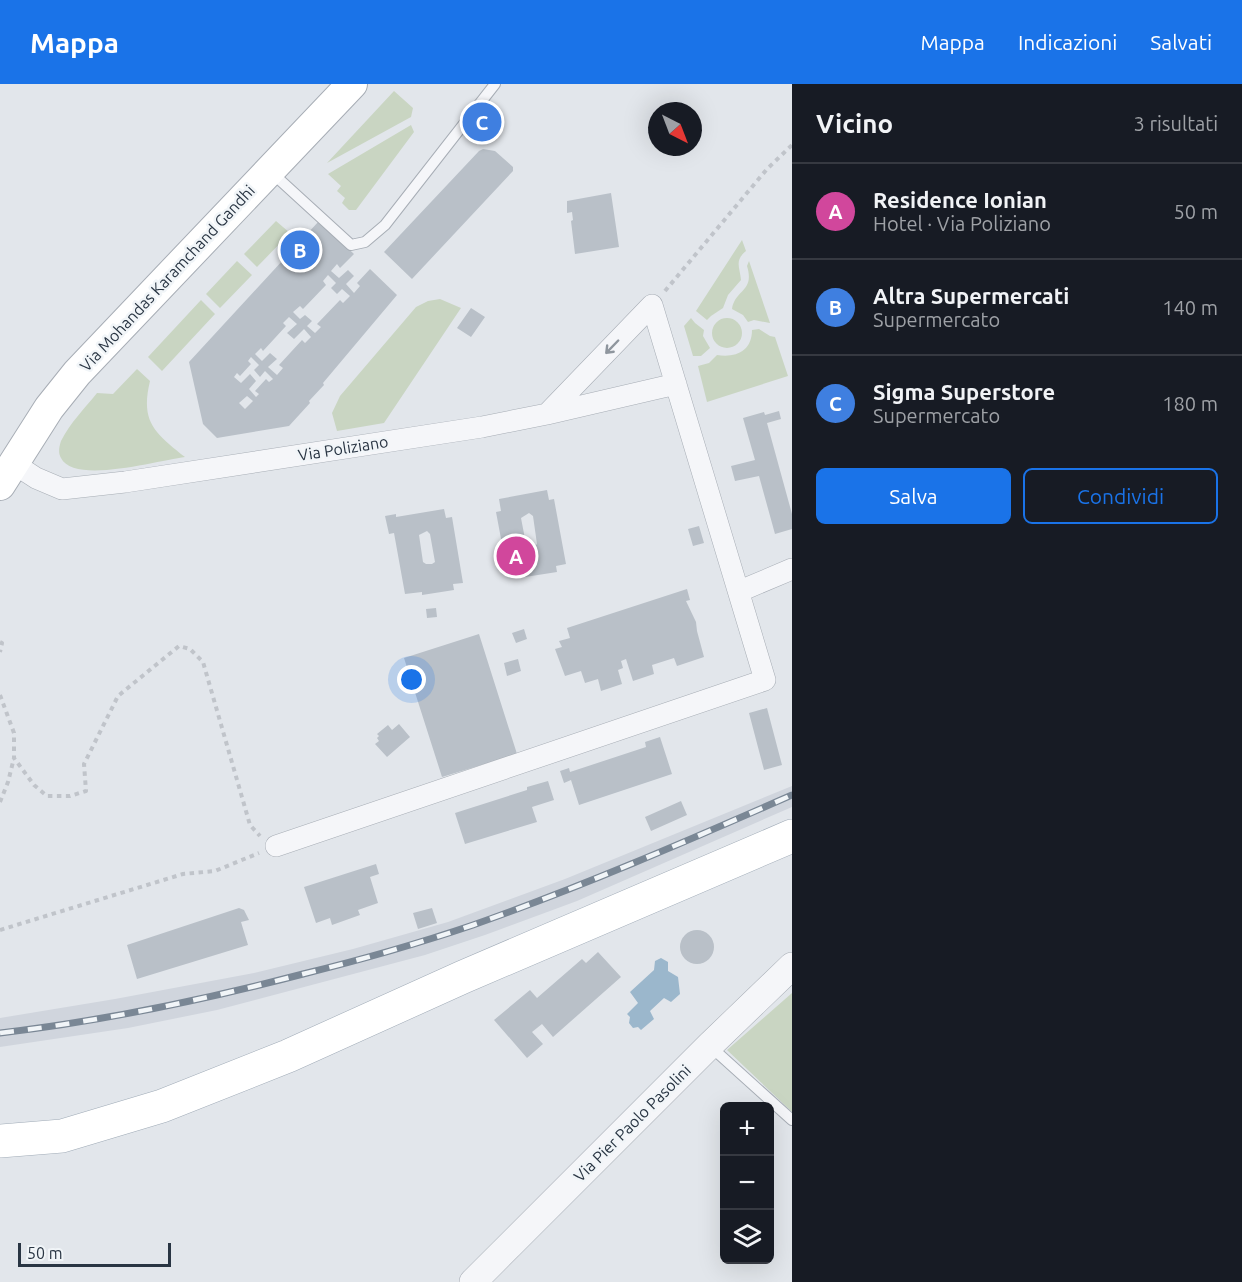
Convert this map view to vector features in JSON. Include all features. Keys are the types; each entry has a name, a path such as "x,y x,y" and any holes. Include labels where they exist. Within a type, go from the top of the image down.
{"main road":[{"name":"Via Mohandas Karamchand Gandhi","path":"7,474 49,408 77,373 352,84"},
{"path":"0,1141 62,1136 162,1106 288,1056 474,972 792,836"}],"street":[{"path":"281,844 765,680 652,305 547,414"},
{"name":"Via Poliziano","path":"7,474 36,478 62,489 125,482 547,414 676,384"},
{"path":"740,591 792,568"},
{"name":"Via Pier Paolo Pasolini","path":"473,1282 792,966"}],"lane":[{"path":"269,170 351,245 365,242 385,225 495,84"},
{"path":"710,1045 792,1120"}],"path":[{"path":"652,305 767,169 792,144"},
{"path":"0,642 2,644 0,652"},
{"path":"14,758 34,785 47,796 70,796 86,791 84,764 118,696 179,645 190,649 203,662 250,825 261,837 281,844"},
{"path":"0,696 15,733 14,758 0,802"},
{"path":"0,930 183,874 215,871 281,844"}],"shaded area":[{"path":"792,786 792,807 577,901 425,955 217,1010 128,1028 0,1047 0,1018 254,973 353,949 448,922 565,879"}],"green space":[{"path":"394,91 413,108 411,117 327,163"},
{"path":"411,125 414,132 356,210 349,210 342,203 345,198 337,191 341,186 328,174"},
{"path":"276,221 290,233 257,267 244,254"},
{"path":"742,240 746,251 739,261 741,280 728,295 723,308 707,320 696,311"},
{"path":"237,261 252,275 220,308 206,294"},
{"path":"749,261 770,323 754,320 748,322 743,315 732,309 734,302 747,286"},
{"path":"440,299 461,308 384,423 337,431 332,413 340,396 416,307 428,301"},
{"path":"201,300 215,314 162,371 148,357"},
{"path":"691,318 704,330 703,336 710,348 701,356 693,356 684,326"},
{"path":"727,318 733,319 741,327 741,339 733,347 727,348 721,347 713,339 712,333 713,327 721,319"},
{"path":"759,329 775,337 788,376 707,402 698,366 709,363 717,355 724,356 742,352 749,343 752,330"},
{"path":"137,369 150,381 147,407 152,425 165,441 185,457 118,469 82,470 69,466 61,458 59,450 61,441 69,428 97,393 113,394"},
{"path":"792,993 792,1112 727,1050"}],"water":[{"path":"661,958 668,962 668,971 678,977 680,994 671,1002 664,998 650,1011 654,1019 641,1030 638,1027 633,1028 627,1014 638,1003 630,992 654,970 655,961"}],"building":[{"path":"483,149 495,151 513,167 513,171 412,279 384,252"},
{"path":"611,193 619,247 575,254 572,212 567,213 567,201"},
{"path":"319,221 354,254 340,268 337,264 331,271 339,278 348,270 354,276 346,284 354,293 360,286 357,283 370,269 397,295 289,426 217,438 203,424 189,362","holes":["328,275 336,283 331,288 337,294 342,289 350,296 343,303 340,300 317,324 321,327 315,333 307,326 312,321 305,315 300,319 293,312 300,306 303,309 326,285 323,281","289,317 297,324 287,333 294,339 304,329 311,337 305,343 302,340 279,365 283,368 277,375 268,367 277,359 270,353 262,361 255,354 261,348 263,351 286,326 283,323","251,357 259,365 254,370 260,377 265,371 273,379 269,382 266,379 255,391 259,394 256,397 249,389 256,381 250,374 241,383 234,377 237,373 240,376 251,364 248,361","247,396 253,401 245,409 239,403"]},
{"path":"471,308 485,317 471,337 457,328"},
{"path":"779,411 781,419 767,423 792,514 792,529 775,534 759,476 735,481 731,466 755,460 743,418 764,412 765,415"},
{"path":"547,490 549,500 554,499 566,564 556,566 557,572 525,577 524,573 508,576 496,512 501,511 499,499","holes":["529,513 533,516 537,544 528,547 521,518"]},
{"path":"444,509 446,518 452,517 463,583 453,584 454,590 422,595 422,592 405,594 394,533 389,534 385,516 396,514 396,517","holes":["427,531 430,534 435,562 426,564 423,562 419,535"]},
{"path":"699,526 704,543 693,546 688,529"},
{"path":"687,589 690,600 686,601 696,622 704,657 677,666 674,658 652,665 654,674 633,681 626,659 621,661 623,668 618,670 622,684 601,691 598,679 585,683 581,671 565,676 555,649 562,647 559,641 570,638 567,628"},
{"path":"436,608 437,617 427,618 426,609"},
{"path":"524,629 527,639 516,643 512,633"},
{"path":"479,634 517,754 442,777 404,658"},
{"path":"518,659 521,671 507,676 504,663"},
{"path":"767,708 782,765 764,770 749,713"},
{"path":"399,724 410,737 387,757 375,744 379,741 377,734 388,725 392,730"},
{"path":"660,737 672,774 579,805 571,780 564,783 560,771 569,768 570,772 646,747 645,742"},
{"path":"548,781 554,800 532,807 537,822 465,844 455,813"},
{"path":"681,801 687,815 651,831 645,817"},
{"path":"376,864 379,874 370,877 378,903 358,910 360,915 332,925 330,918 316,923 304,887"},
{"path":"239,908 244,910 249,920 241,922 248,945 137,979 127,945"},
{"path":"432,908 437,923 418,929 413,913"},
{"path":"697,930 709,935 714,947 709,959 697,964 685,959 680,947 685,935"},
{"path":"598,952 621,977 553,1037 542,1024 532,1032 543,1044 527,1058 494,1020 530,990 537,998 582,959 586,963"}],"railway":[{"path":"0,1033 115,1016 190,1001 324,969 410,945 554,895 792,795"}],"place":[{"name":"Sigma Superstore","path":"482,122"},
{"name":"Altra Supermercati","path":"300,250"},
{"name":"Residence Ionian","path":"516,556"}]}
